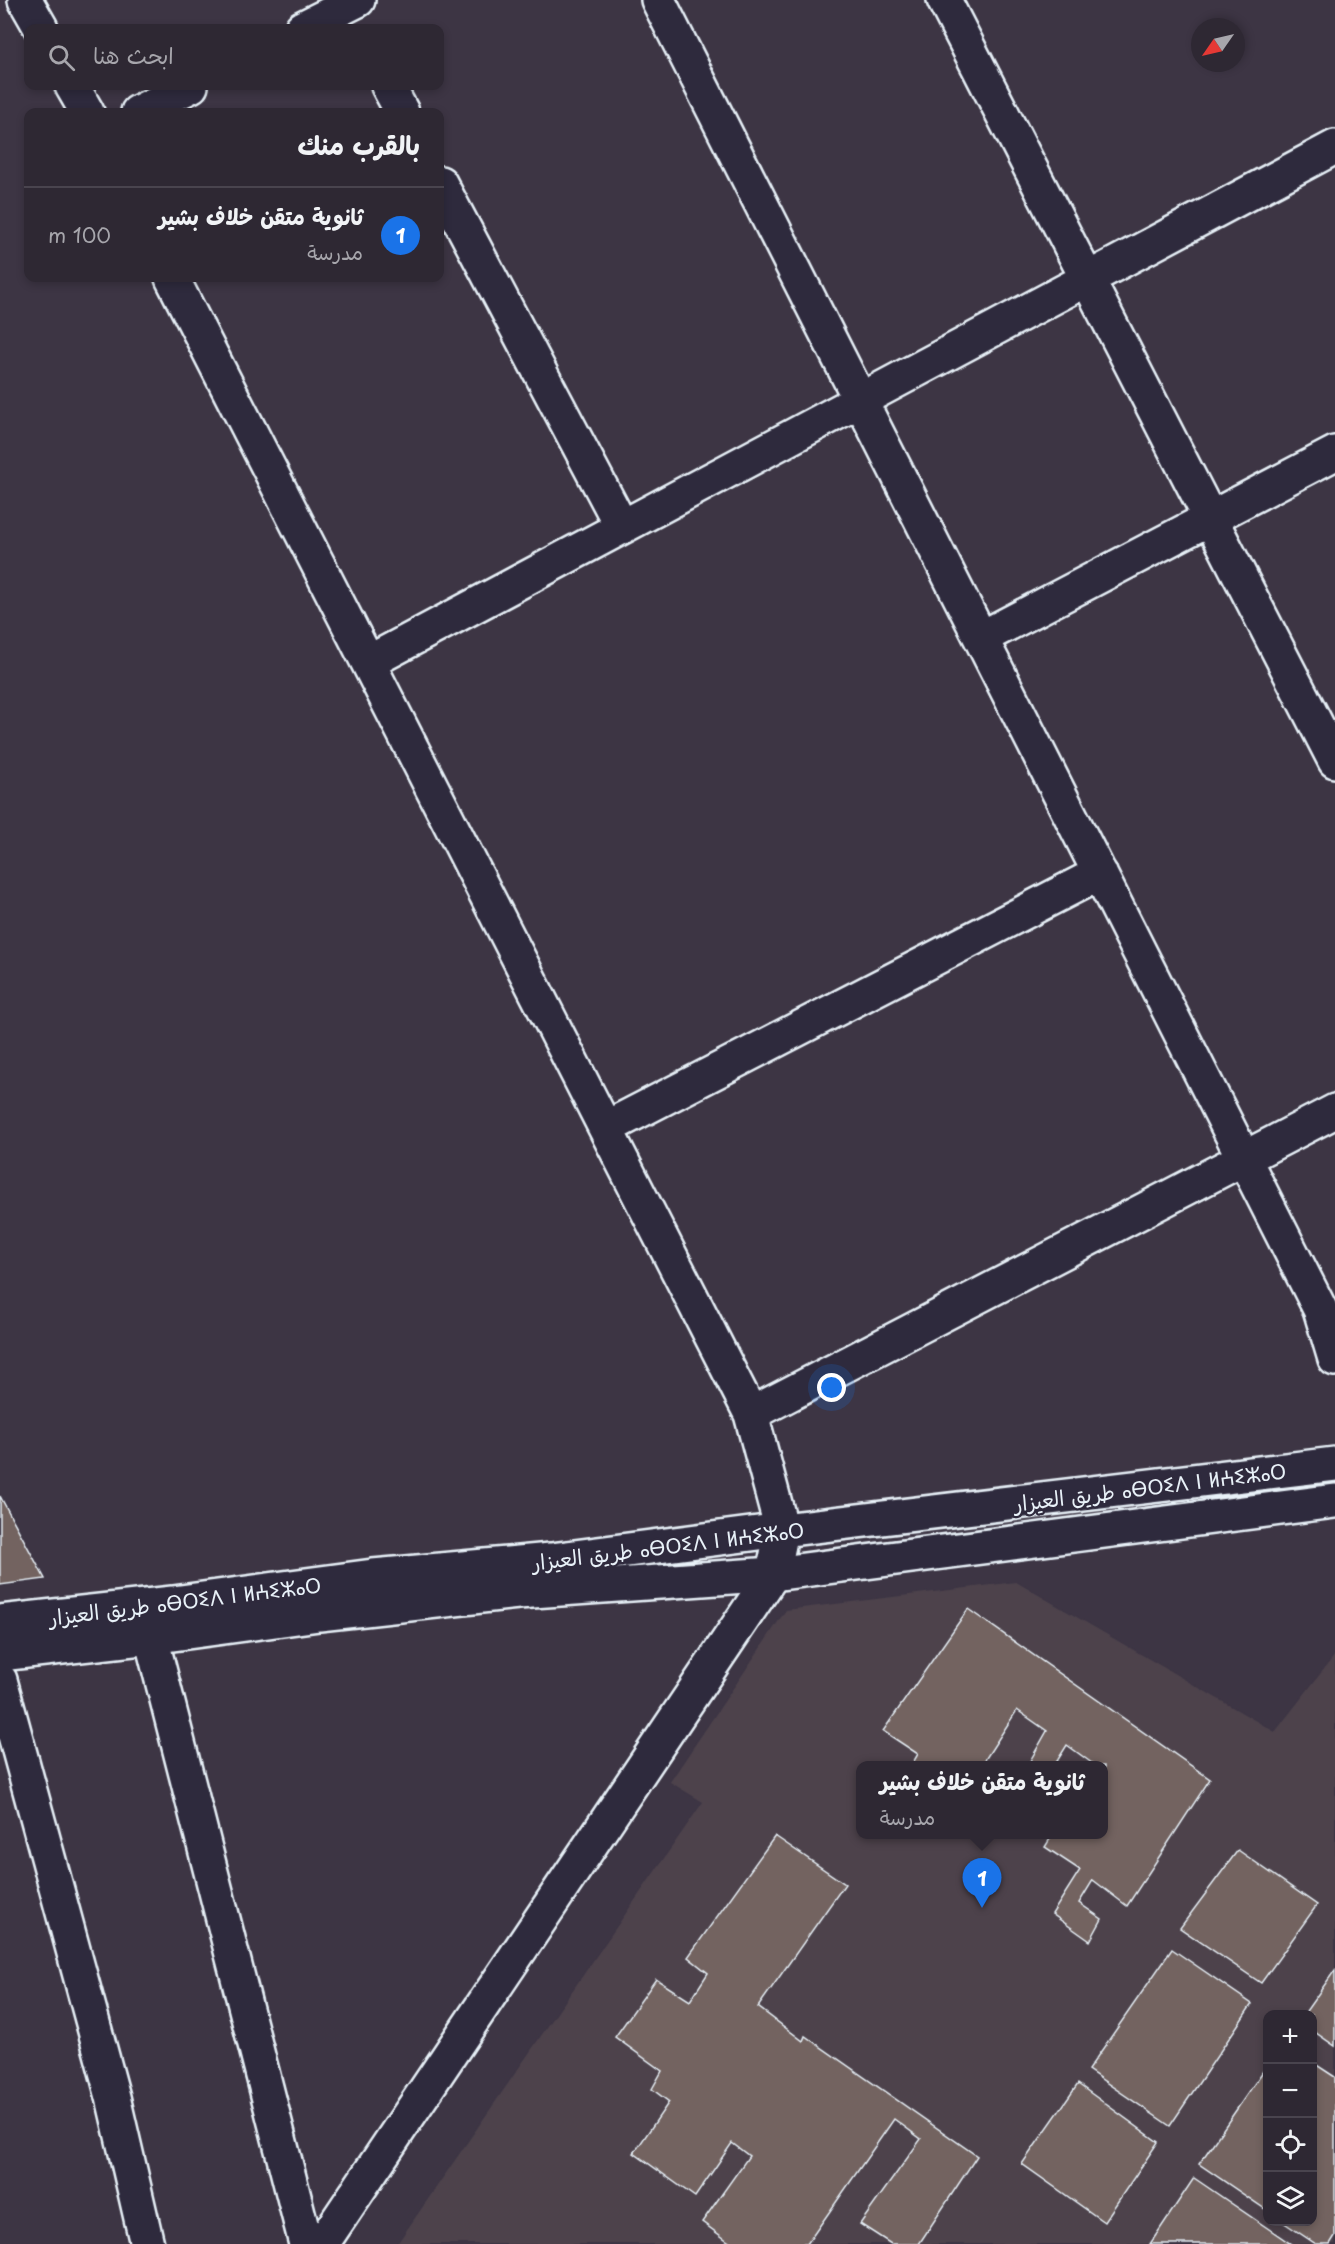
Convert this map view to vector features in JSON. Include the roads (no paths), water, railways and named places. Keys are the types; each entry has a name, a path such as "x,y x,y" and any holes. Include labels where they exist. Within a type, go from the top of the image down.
{"street":[{"path":"25,0 39,24"},
{"path":"658,0 1245,1158 1320,1309 1335,1359"},
{"path":"952,3 1088,279 1334,759"},
{"path":"312,24 351,9"},
{"path":"74,90 85,108"},
{"path":"146,108 182,90"},
{"path":"390,90 400,108"},
{"path":"369,662 1335,147"},
{"path":"444,191 622,527"},
{"path":"174,282 752,1414 782,1530 773,1574 322,2244"},
{"path":"981,638 1335,453"},
{"path":"606,1128 1100,873"},
{"path":"752,1414 1335,1112"},
{"name":"طريق العيزار ⴰⴱⵔⵉⴷ ⵏ ⵍⵄⵉⵣⴰⵔ","path":"0,1623 373,1576 551,1560 1335,1464"},
{"name":"طريق العيزار ⴰⴱⵔⵉⴷ ⵏ ⵍⵄⵉⵣⴰⵔ","path":"0,1654 152,1637 319,1614 518,1592 773,1574 1335,1501"},
{"path":"152,1637 306,2244"},
{"path":"0,1680 110,2085 147,2244"}],"place":[{"name":"ثانوية متقن خلاف بشير","path":"982,1908"}]}
